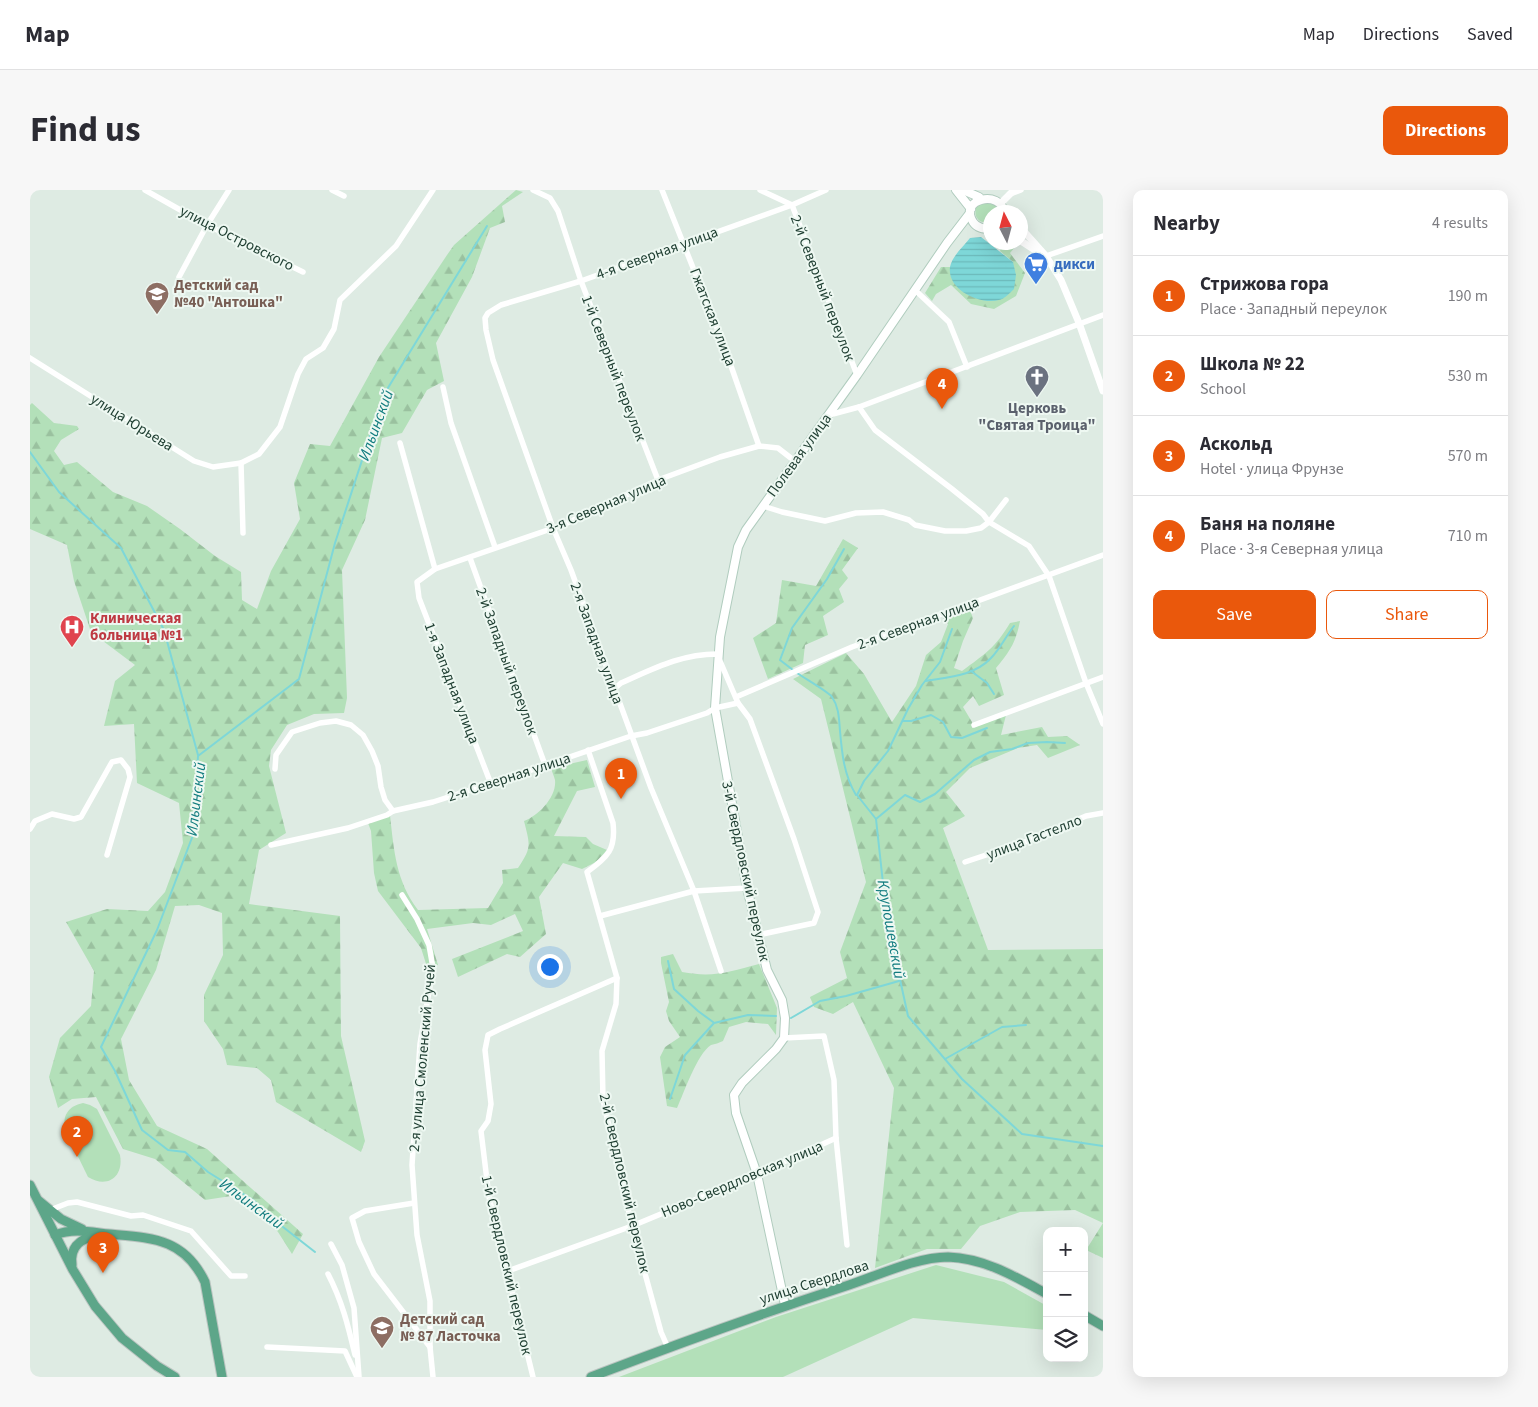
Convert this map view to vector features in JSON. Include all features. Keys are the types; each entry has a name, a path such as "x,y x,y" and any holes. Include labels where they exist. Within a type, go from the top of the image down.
{"main road":[{"path":"956,190 970,211 972,220 983,229"},
{"path":"964,190 979,198 987,195 995,197 1001,205"},
{"name":"Полевая улица","path":"715,708 718,654 729,586 738,547 746,530 857,376 957,231 974,202 979,198"},
{"path":"957,231 976,225"},
{"name":"3-й Свердловский переулок","path":"715,708 747,888 767,970 782,1000 785,1018 784,1038"},
{"path":"784,1038 742,1083 734,1095 736,1113 757,1174 785,1305"},
{"path":"30,1184 73,1270 95,1306 122,1338 157,1366 175,1377"},
{"path":"37,1199 72,1226 88,1231"},
{"path":"56,1235 72,1231 88,1231 160,1240 186,1254 205,1282 222,1377"},
{"path":"73,1270 71,1255 75,1246 84,1239 105,1233"},
{"name":"улица Свердлова","path":"591,1377 785,1305 909,1265 940,1258 962,1258 994,1267 1043,1292"},
{"path":"1087,1317 1103,1326"}],"street":[{"name":"улица Островского","path":"145,190 208,225 302,272"},
{"path":"179,277 229,190"},
{"path":"332,190 344,196"},
{"path":"244,533 241,463 259,454 280,427 298,374 306,359 323,348 334,329 340,300 396,246 433,190"},
{"name":"1-й Северный переулок","path":"533,190 550,198 558,211 581,281 658,480"},
{"name":"Гжатская улица","path":"662,190 723,344 760,446"},
{"name":"2-й Северный переулок","path":"760,190 792,205 857,376"},
{"name":"4-я Северная улица","path":"488,313 501,305 581,281 792,205 826,190"},
{"path":"1006,205 1014,191 1021,190"},
{"path":"1028,246 1046,256 1103,236"},
{"path":"1028,237 1046,256 1061,280 1079,323 1103,391"},
{"path":"916,290 949,322 968,367"},
{"name":"2-я Западная улица","path":"488,313 485,318 486,330 493,360 553,528 571,570 631,736 694,891 721,971"},
{"path":"829,415 859,407 1103,315"},
{"name":"улица Юрьева","path":"30,358 194,461 213,467 241,463"},
{"path":"444,387 451,422 495,547"},
{"path":"859,407 875,430 960,495 983,514 989,522 1029,546 1049,576 1086,683 1103,724"},
{"path":"400,443 435,569"},
{"path":"760,446 778,448 796,462"},
{"name":"3-я Северная улица","path":"417,582 435,569 565,524 658,480 720,457 760,446"},
{"path":"763,506 825,521 856,512 883,512 909,520 916,525 945,531 981,528 989,522 1006,500"},
{"name":"2-я Северная улица","path":"272,845 348,828 387,815 393,810 433,802 631,736 647,733 707,713 852,647 1049,576 1103,554"},
{"name":"2-й Западный переулок","path":"470,558 545,765"},
{"name":"1-я Западная улица","path":"417,582 419,598 491,784"},
{"path":"614,690 621,683 672,660 718,654 737,700 750,719 794,838 818,912 814,923 758,935"},
{"path":"974,725 1103,677"},
{"path":"275,770 276,755 292,732 320,723 336,721 351,725 363,735 372,751 378,766 385,800 393,810"},
{"name":"2-й Свердловский переулок","path":"588,750 614,823 615,833 613,845 604,860 588,872 617,978 616,1004 602,1051 603,1100 632,1226 661,1332 668,1348"},
{"path":"30,829 35,821 52,814 74,819 81,816 112,762 121,760 128,769 130,777 107,855"},
{"name":"улица Гастелло","path":"965,862 1025,842 1086,816 1103,813"},
{"path":"600,916 694,891 747,888"},
{"name":"2-я улица Смоленский Ручей","path":"402,895 417,919 429,944 433,968 420,1044 412,1165 417,1235 430,1301 430,1347 433,1377"},
{"name":"1-й Свердловский переулок","path":"533,1377 489,1197 481,1131 488,1122 491,1104 485,1050 488,1036 617,978"},
{"path":"784,1038 824,1036 834,1080 836,1138 847,1245"},
{"name":"Ново-Свердловская улица","path":"508,1271 632,1226 757,1174 836,1138"},
{"path":"50,1210 68,1203 77,1202 131,1216 143,1215 167,1222 191,1231 231,1276 246,1276"},
{"path":"414,1203 365,1211 352,1218 359,1242 374,1274 430,1347"},
{"path":"331,1244 342,1265 354,1308 358,1375"},
{"path":"328,1274 345,1312 358,1375"},
{"path":"267,1347 345,1351 358,1375"}],"green space":[{"path":"516,190 523,192 502,206 505,222 490,228 472,277 436,343 444,381 427,390 402,433 382,438 365,520 342,570 347,698 344,713 314,714 287,725 271,750 269,766 286,833 259,850 249,904 340,916 341,1036 365,1141 361,1152 276,1102 271,1080 257,1068 227,1065 223,1049 204,1021 204,995 223,955 222,913 199,905 175,906 156,970 121,1039 129,1080 157,1126 207,1149 303,1234 292,1254 278,1232 255,1207 231,1196 205,1200 155,1159 123,1149 96,1097 72,1099 58,1108 49,1077 60,1038 91,1006 94,971 66,922 107,909 148,911 165,892 183,843 179,803 137,783 134,724 104,726 115,681 135,665 91,632 74,581 67,545 30,529 30,405 32,403 54,423 77,426 79,429 61,440 54,451 64,465 77,462 113,492 147,506 215,556 241,572 242,600 257,609 271,571 300,519 294,483 310,444 330,446 379,357 454,245"},
{"path":"990,200 996,205 983,205 983,222 979,220 976,214 979,202"},
{"path":"1012,250 1010,253 1025,273 1016,296 994,309 971,304 951,285 936,294 932,301 925,293 941,267 950,267 951,276 1013,262 1000,251"},
{"path":"843,539 858,548 842,570 848,578 839,589 844,602 823,616 828,635 805,645 803,663 768,679 753,638 776,623 782,580 816,586"},
{"path":"969,608 973,618 954,668 962,671 989,650 1010,623 1020,621 1012,646 996,668 1004,695 979,706 973,696 963,707 972,722 972,728 1006,715 1001,735 1042,727 1048,737 1067,736 1080,745 1048,758 1037,745 1018,748 970,768 946,792 965,816 943,828 988,950 1103,949 1103,1223 1075,1210 1020,1212 980,1226 961,1249 927,1249 875,1268 894,1088 853,1002 833,1014 814,1007 810,997 847,978 840,952 866,882 821,699 793,679 846,653 864,674 892,722 916,686 926,655 941,642 948,624 943,618"},
{"path":"587,760 595,787 577,791 554,836 586,837 593,844 607,850 596,862 582,869 563,863 539,897 546,934 520,957 507,954 458,977 452,959 523,931 515,914 491,925 473,923 427,929 438,965 427,967 421,948 378,891 374,873 371,831 368,823 390,815 397,865 405,888 418,910 488,908 503,883 502,870 518,868 526,855 528,841 524,821 535,815 550,799 555,786 551,768"},
{"path":"673,954 682,972 693,974 721,973 759,964 777,1008 776,1035 768,1024 746,1022 729,1027 723,1041 711,1045 706,1050 696,1065 677,1108 667,1106 660,1057 665,1047 680,1037 669,1021 666,1011 669,1002 661,963 661,957"},
{"path":"83,1103 97,1109 120,1155 121,1163 117,1175 108,1181 102,1182 88,1177 65,1130 64,1120 67,1112 78,1104"},
{"path":"1103,1223 1103,1258 1088,1251 1088,1247"},
{"path":"936,1265 1004,1282 1043,1304 1043,1330 913,1318 783,1377 619,1377 776,1317"}],"water":[{"path":"981,237 983,239 983,250 998,250 1013,262 1016,275 1014,289 1005,297 991,301 974,298 959,289 954,283 950,275 951,263 970,238"}],"waterway":[{"name":"Ильинский","path":"315,1252 253,1200 208,1172 185,1152 168,1150 142,1130 115,1071 101,1047 157,930 193,835 198,756 299,679 335,543 383,396 487,226"},
{"path":"30,452 59,492 121,548 164,630 198,755"},
{"path":"793,670 780,660 792,628 827,579 844,549"},
{"path":"926,681 961,675 977,669 994,654 1014,626"},
{"name":"Крупошевский","path":"952,629 940,662 922,685 888,751 864,781 857,795 876,819 887,920 908,1016 962,1079 1022,1134 1103,1146"},
{"path":"971,671 987,683 994,694"},
{"path":"797,673 827,692 836,705 844,764 856,795"},
{"path":"903,721 911,721 931,715 943,722 951,737 962,738 987,728"},
{"path":"876,819 905,795 920,802 935,794 974,760 990,752 1012,749 1028,743 1065,743"},
{"path":"668,961 674,989 713,1022"},
{"path":"791,1018 820,1001 846,996 899,981"},
{"path":"670,1099 685,1055 714,1023 748,1015 776,1016"},
{"path":"945,1059 1002,1027 1026,1025"}],"place":[{"name":"дикси","path":"1036,285"},
{"name":"Детский сад №40 \"Антошка\"","path":"157,315"},
{"name":"Церковь \"Святая Троица\"","path":"1037,398"},
{"name":"Баня на поляне","path":"942,409"},
{"name":"Клиническая больница №1","path":"72,648"},
{"name":"Стрижова гора","path":"621,799"},
{"name":"Школа № 22","path":"77,1157"},
{"name":"Аскольд","path":"103,1273"},
{"name":"Детский сад № 87 Ласточка","path":"382,1349"}]}
